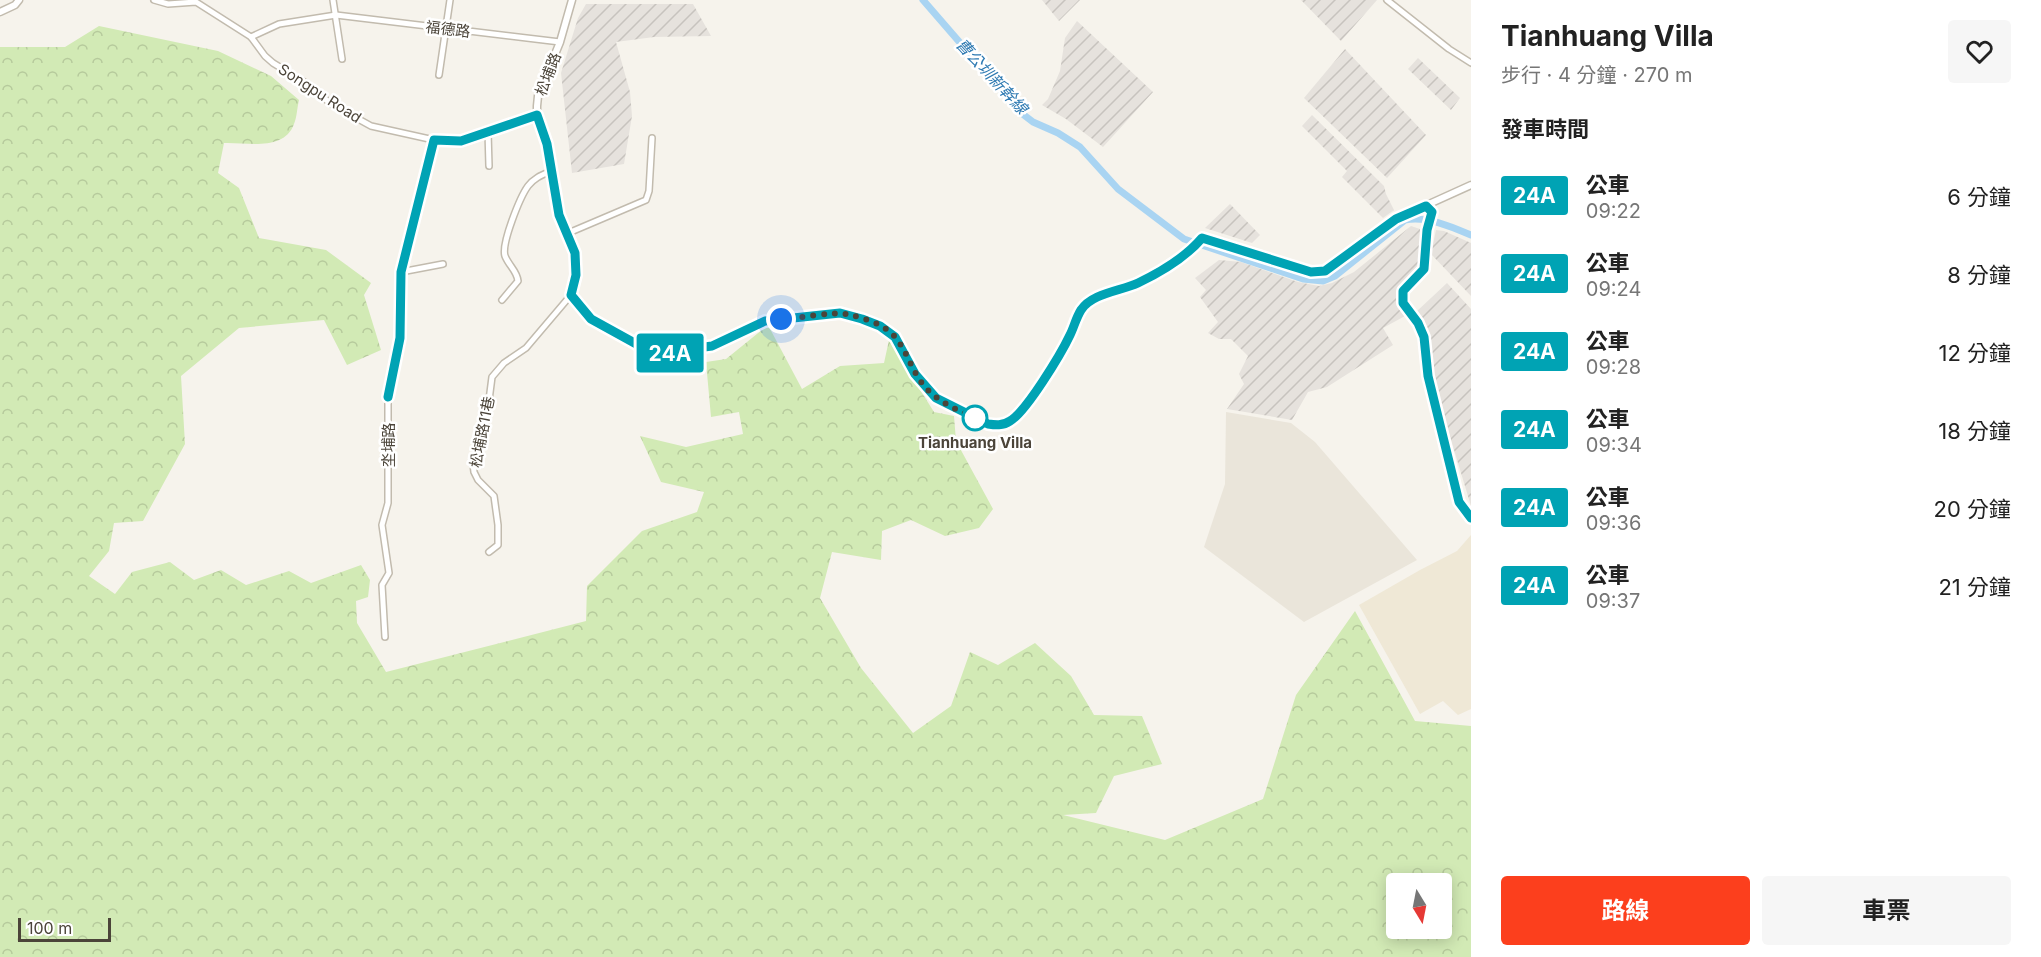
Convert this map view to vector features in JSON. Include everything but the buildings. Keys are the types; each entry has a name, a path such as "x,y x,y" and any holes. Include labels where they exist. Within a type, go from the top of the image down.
{"street":[{"name":"Songpu Road","path":"154,0 168,4 196,2 251,37 265,56 309,85 332,104 372,126 434,140 461,141 537,115"},
{"path":"333,0 342,59"},
{"path":"439,75 450,0"},
{"name":"松埔路","path":"571,295 577,264 575,253 559,215 547,144 537,115 538,96 560,42 572,0"},
{"path":"1387,0 1449,49 1471,63"},
{"path":"0,12 17,2"},
{"name":"福德路","path":"251,37 279,24 336,15 560,42"},
{"path":"488,132 489,166"},
{"path":"566,234 646,200 649,191 652,138"},
{"name":"坔埔路","path":"385,637 382,585 389,573 382,525 388,503 388,397 400,338 401,272 434,140"},
{"path":"502,300 518,280 517,274 505,256 504,249 522,197 534,179 551,171"},
{"path":"571,295 591,319 649,351 658,353 712,346 765,321 840,313 862,319 880,326 895,337 915,374 936,398 988,424 995,425 1010,421 1021,411 1065,343 1080,311 1086,304 1098,297 1137,283 1172,263 1202,238 1311,272 1318,272 1331,266 1396,219 1471,185"},
{"path":"401,272 443,264"},
{"name":"松埔路11巷","path":"489,552 498,545 494,496 478,480 473,464 484,439 492,377 504,363 526,348 571,295"}],"shaded area":[{"path":"1042,0 1080,0 1059,21"},
{"path":"1301,0 1377,0 1341,41"},
{"path":"586,4 693,4 711,36 654,37 616,42 630,92 632,116 624,164 572,173 561,73 578,18"},
{"path":"1077,21 1153,92 1103,147 1066,119 1042,105 1048,99 1060,71 1065,38"},
{"path":"1345,49 1426,135 1387,178 1304,98"},
{"path":"1418,58 1460,98 1451,110 1408,69"},
{"path":"1312,115 1384,186 1394,210 1383,218 1342,177 1347,171 1302,126"},
{"path":"1230,204 1260,235 1252,243 1205,228"},
{"path":"1411,226 1420,229 1422,237 1418,270 1396,293 1405,316 1383,328 1393,345 1327,387 1308,392 1292,420 1227,409 1244,384 1239,374 1248,356 1231,339 1219,339 1208,333 1218,322 1200,297 1206,290 1195,278 1219,260 1241,262 1298,282 1319,286 1332,283 1354,272"},
{"path":"1436,230 1444,231 1471,243 1471,296 1431,254"},
{"path":"1447,283 1471,309 1471,506 1432,377 1428,332 1416,312"},
{"path":"1226,412 1291,423 1315,442 1417,560 1304,622 1204,547 1225,484"},
{"path":"1471,535 1471,709 1458,715 1443,701 1420,714 1359,605 1457,551"}],"green space":[{"path":"99,26 218,51 271,76 299,100 294,124 282,139 273,142 264,144 224,143 218,173 239,188 259,238 326,250 371,283 364,295 381,350 347,365 324,320 239,328 181,376 185,444 143,521 114,523 109,551 89,576 115,594 132,572 170,562 194,580 221,570 246,585 289,571 311,583 361,565 370,580 368,597 356,601 357,623 386,672 586,621 587,586 642,531 697,512 704,492 661,482 640,436 686,447 743,434 739,412 711,417 706,362 726,359 768,325 802,389 840,366 884,363 889,340 934,412 954,416 956,441 993,509 979,528 945,536 911,520 882,531 881,560 832,552 820,598 861,668 913,733 951,706 970,652 998,665 1035,643 1071,676 1094,715 1142,716 1162,764 1114,776 1096,813 1063,815 1165,840 1263,799 1296,695 1355,611 1415,721 1471,726 1471,957 0,957 0,47 65,47"}],"waterway":[{"name":"曹公圳新幹線","path":"923,0 1020,112 1033,122 1058,133 1080,147 1118,189 1184,239 1303,279 1323,281 1335,276 1405,220 1422,219 1447,225 1471,235"}],"bus line":[{"name":"24A","path":"388,397 400,338 401,272 434,140 461,141 537,115 547,144 562,226 575,253 576,275 571,295 591,319 649,351 666,353 712,346 765,321 845,314 880,326 895,337 915,374 936,398 988,424 995,425 1010,421 1021,411 1065,343 1080,311 1086,304 1098,297 1137,283 1172,263 1202,238 1311,272 1318,272 1325,271 1396,219 1426,206 1432,212 1427,230 1424,269 1403,291 1403,303 1418,323 1424,337 1428,376 1459,502 1471,518"}],"place":[{"name":"Tianhuang Villa","path":"975,418"}],"route":[{"path":"781,319 800,319 840,313 880,326 895,337 915,374 936,398 981,421 975,418"}]}
